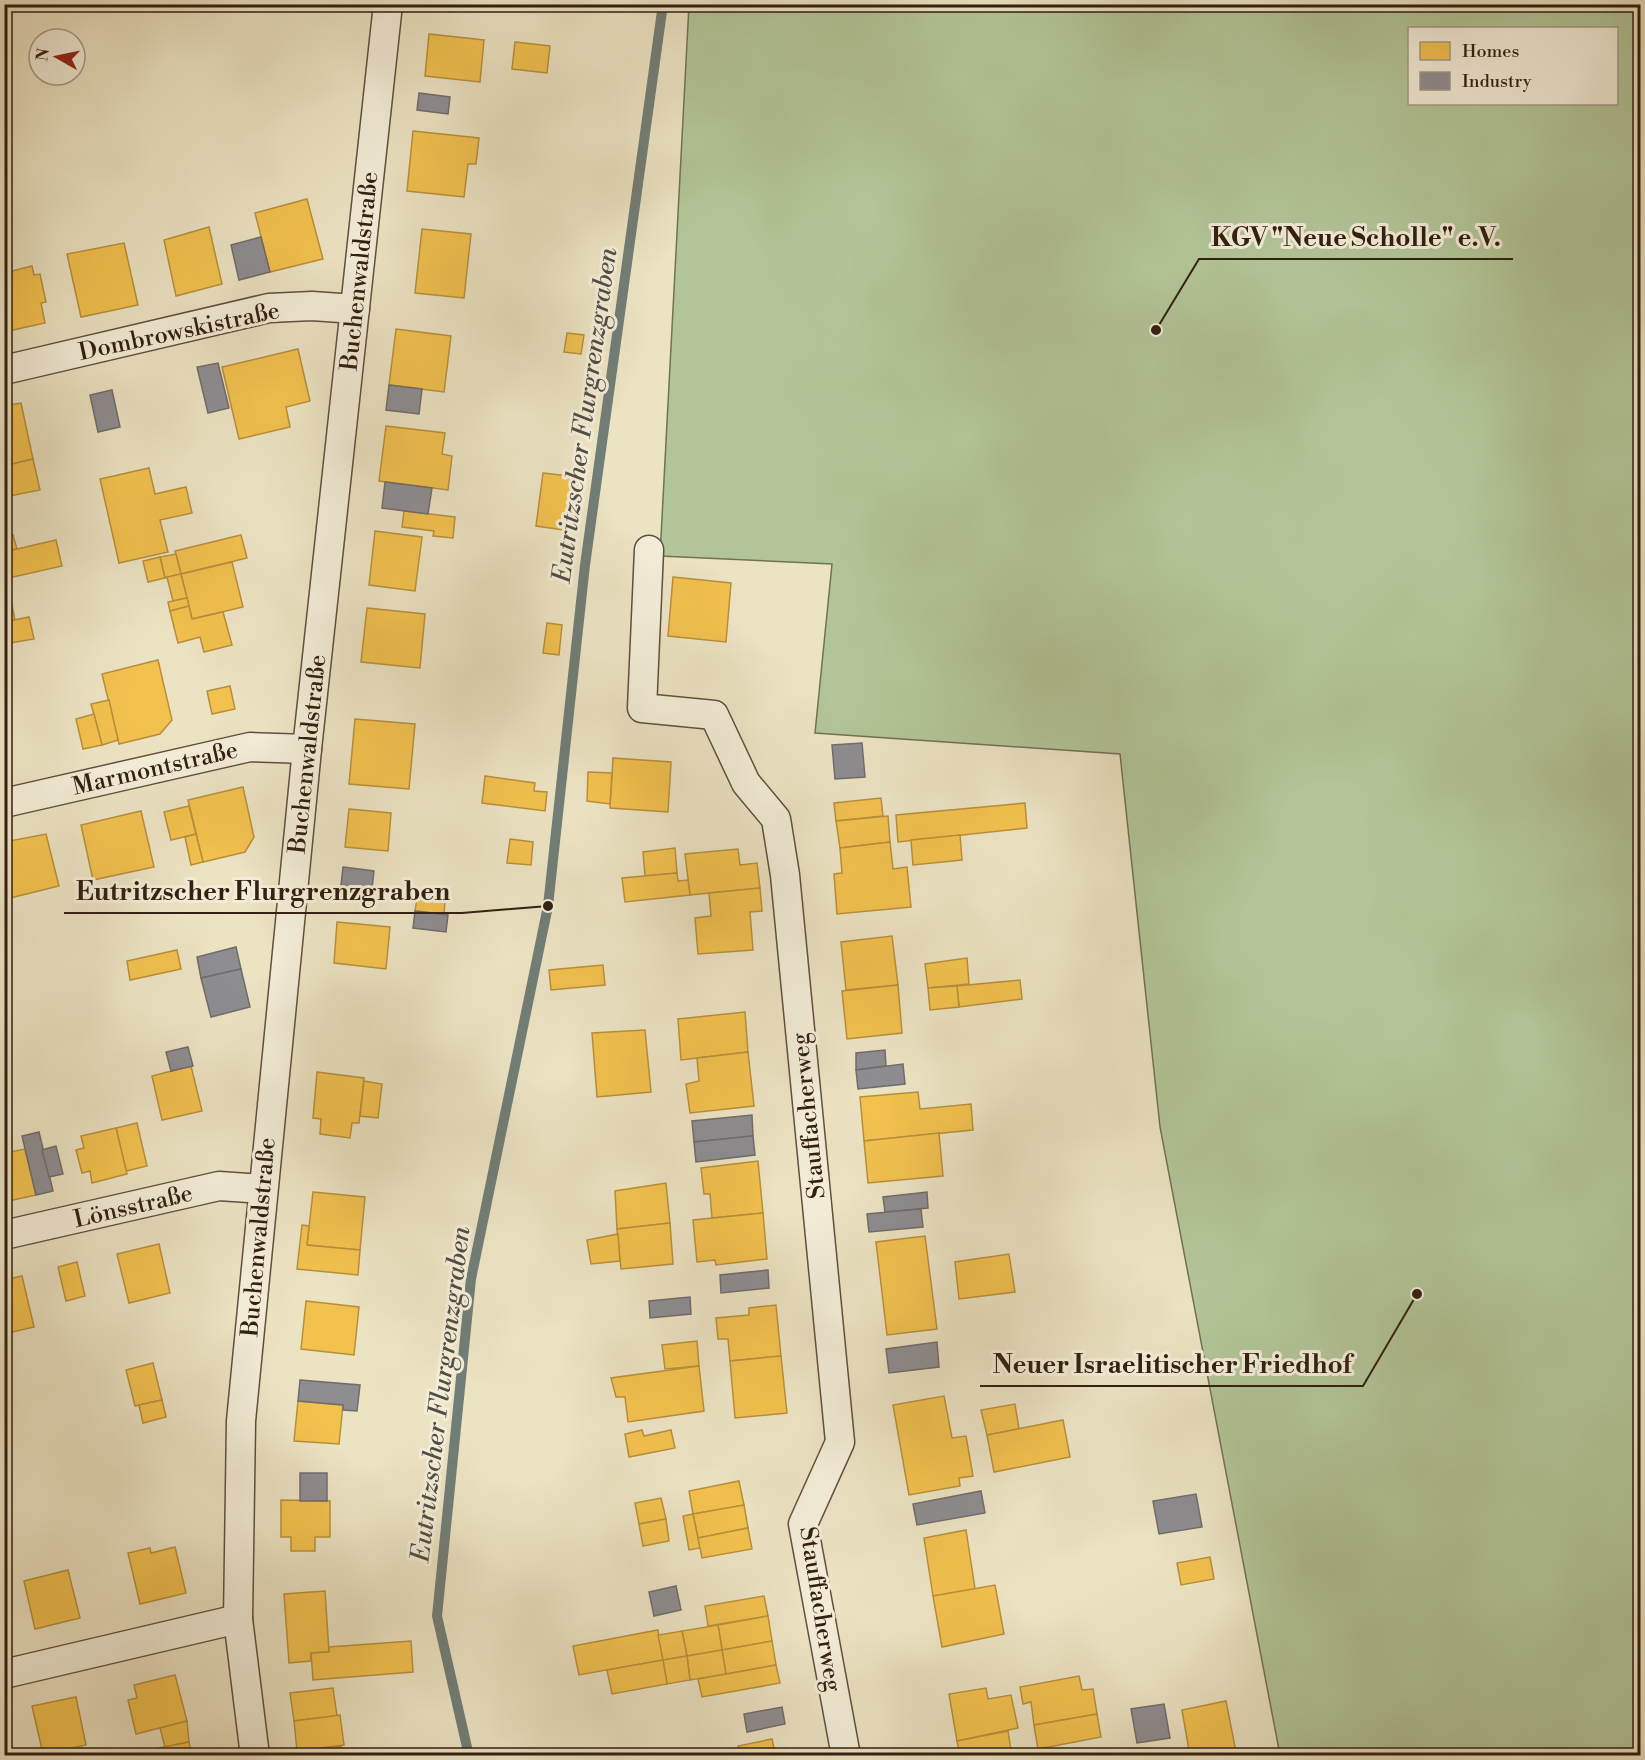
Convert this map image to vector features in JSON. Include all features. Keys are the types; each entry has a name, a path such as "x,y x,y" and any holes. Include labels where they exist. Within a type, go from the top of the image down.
{"street":[{"name":"Buchenwaldstraße","path":"255,1755 238,1619 241,1421 262,1188 307,749 388,4"},
{"name":"Dombrowskistraße","path":"4,370 269,308 312,306 355,309"},
{"name":"Stauffacherweg","path":"650,550 642,708 714,715 746,783 776,819 786,886 840,1442 803,1524 846,1755"},
{"name":"Marmontstraße","path":"4,803 250,747 307,749"},
{"name":"Lönsstraße","path":"4,1235 219,1186 262,1188"},
{"path":"4,1674 238,1619"}],"green space":[{"path":"689,5 1640,5 1640,1755 1280,1755 1160,1127 1120,754 815,733 832,564 660,556"}],"building: Homes":[{"path":"429,34 484,40 480,82 425,76"},
{"path":"515,42 550,46 547,73 512,69"},
{"path":"413,131 479,138 476,164 468,164 464,197 407,191"},
{"path":"307,199 323,259 270,272 255,213"},
{"path":"209,227 222,284 176,296 164,240"},
{"path":"422,229 471,234 464,298 415,293"},
{"path":"124,243 138,305 81,317 67,254"},
{"path":"32,266 34,275 40,274 46,302 41,303 45,323 4,332 4,273"},
{"path":"396,329 451,336 444,392 389,385"},
{"path":"567,333 584,335 581,354 564,352"},
{"path":"298,349 310,401 286,407 290,427 239,439 222,367"},
{"path":"21,403 33,459 4,466 4,406"},
{"path":"386,426 445,433 442,454 452,456 448,490 379,481"},
{"path":"33,459 40,490 4,497 4,466"},
{"path":"149,468 155,494 186,487 192,513 160,520 168,552 119,563 100,479"},
{"path":"543,473 578,477 571,531 536,526"},
{"path":"404,511 455,517 453,538 433,536 434,531 402,527"},
{"path":"375,531 422,537 415,591 369,585"},
{"path":"13,535 17,549 4,552 4,537"},
{"path":"241,535 247,558 181,574 175,551"},
{"path":"56,540 62,566 4,579 4,552"},
{"path":"176,554 181,574 165,578 160,557"},
{"path":"160,557 165,578 148,582 143,561"},
{"path":"232,562 243,607 192,619 181,574"},
{"path":"181,574 187,598 173,601 167,577"},
{"path":"673,577 731,583 726,642 668,636"},
{"path":"187,598 189,606 170,611 168,602"},
{"path":"11,600 15,620 4,622 4,601"},
{"path":"189,606 192,619 223,612 232,645 204,652 200,637 178,643 170,611"},
{"path":"367,608 425,614 420,668 361,662"},
{"path":"29,617 34,639 4,644 4,622"},
{"path":"547,623 562,625 559,655 543,653"},
{"path":"158,660 172,720 160,734 119,744 102,674"},
{"path":"230,686 235,709 212,714 207,691"},
{"path":"109,700 118,740 102,745 91,704"},
{"path":"94,714 102,745 83,749 76,719"},
{"path":"355,719 415,724 409,789 349,784"},
{"path":"613,758 671,762 668,812 610,808"},
{"path":"588,772 612,773 610,804 587,801"},
{"path":"485,776 535,783 534,791 547,792 545,811 482,803"},
{"path":"243,787 254,837 245,852 203,862 188,800"},
{"path":"881,798 883,816 836,821 834,803"},
{"path":"1025,803 1027,828 898,842 896,815"},
{"path":"189,806 196,834 171,840 164,812"},
{"path":"349,809 391,813 388,851 345,847"},
{"path":"141,811 154,867 93,880 81,825"},
{"path":"888,816 890,842 840,848 836,821"},
{"path":"46,834 59,886 10,898 4,874 4,842"},
{"path":"196,834 203,862 191,865 185,837"},
{"path":"960,835 962,860 913,865 911,840"},
{"path":"510,839 533,842 531,865 507,863"},
{"path":"890,842 893,869 907,867 911,907 837,914 834,874 842,873 840,848"},
{"path":"675,848 677,873 645,876 643,852"},
{"path":"738,849 740,865 757,863 760,888 690,895 685,854"},
{"path":"677,873 678,881 688,880 690,895 625,902 622,878"},
{"path":"760,888 762,911 750,912 753,950 698,954 695,918 711,916 709,893"},
{"path":"417,898 445,901 444,914 415,911"},
{"path":"337,922 390,927 386,969 334,963"},
{"path":"892,936 898,985 846,990 841,942"},
{"path":"177,950 181,969 130,980 127,961"},
{"path":"967,958 969,984 928,988 925,964"},
{"path":"603,965 605,985 551,990 549,970"},
{"path":"1020,980 1022,999 959,1007 957,986"},
{"path":"898,985 902,1033 847,1039 842,991"},
{"path":"957,986 959,1007 930,1010 928,988"},
{"path":"745,1012 748,1052 681,1060 678,1019"},
{"path":"645,1030 651,1092 597,1097 592,1033"},
{"path":"748,1052 754,1106 690,1113 686,1084 699,1081 697,1058"},
{"path":"191,1066 202,1111 162,1120 152,1076"},
{"path":"317,1072 364,1078 359,1123 352,1123 350,1138 320,1134 321,1119 313,1118"},
{"path":"364,1081 382,1084 378,1118 360,1116"},
{"path":"918,1092 920,1109 971,1104 973,1130 864,1141 860,1097"},
{"path":"137,1123 147,1166 126,1171 116,1128"},
{"path":"116,1128 127,1174 92,1183 90,1171 82,1173 76,1150 84,1148 81,1136"},
{"path":"939,1133 943,1176 868,1183 864,1141"},
{"path":"25,1149 36,1195 4,1202 4,1153"},
{"path":"758,1161 763,1213 712,1218 710,1194 704,1194 701,1168"},
{"path":"666,1183 670,1223 617,1229 615,1191"},
{"path":"313,1192 365,1197 360,1250 307,1245"},
{"path":"763,1213 767,1259 716,1265 715,1260 697,1262 693,1220"},
{"path":"670,1223 673,1264 621,1269 617,1229"},
{"path":"302,1225 309,1226 307,1245 360,1250 358,1275 297,1269"},
{"path":"618,1234 620,1261 591,1264 587,1240"},
{"path":"925,1236 937,1329 887,1335 876,1242"},
{"path":"159,1244 170,1293 129,1303 117,1254"},
{"path":"1009,1254 1015,1292 959,1299 955,1262"},
{"path":"77,1262 85,1296 66,1301 58,1267"},
{"path":"22,1276 34,1327 4,1334 4,1280"},
{"path":"306,1301 359,1307 354,1355 301,1349"},
{"path":"776,1305 781,1356 730,1361 728,1339 718,1339 716,1318 749,1315 749,1308"},
{"path":"697,1341 699,1366 665,1369 662,1345"},
{"path":"781,1356 787,1413 735,1418 730,1361"},
{"path":"153,1363 162,1400 135,1406 126,1370"},
{"path":"699,1366 704,1411 628,1422 625,1397 616,1397 611,1378"},
{"path":"944,1396 952,1438 966,1436 973,1476 959,1478 960,1486 909,1495 893,1405"},
{"path":"162,1400 166,1417 143,1423 139,1405"},
{"path":"298,1401 343,1405 339,1444 294,1441"},
{"path":"1015,1404 1019,1429 987,1435 981,1410"},
{"path":"1063,1420 1070,1457 994,1472 987,1435"},
{"path":"642,1430 644,1436 671,1430 675,1448 629,1457 625,1434"},
{"path":"739,1481 744,1505 693,1514 689,1491"},
{"path":"661,1498 666,1519 639,1524 635,1503"},
{"path":"281,1500 330,1501 330,1537 315,1537 315,1551 291,1551 291,1537 281,1537"},
{"path":"744,1505 748,1528 698,1538 693,1514"},
{"path":"693,1514 700,1548 689,1550 683,1516"},
{"path":"666,1519 669,1541 643,1546 639,1524"},
{"path":"748,1528 752,1549 702,1558 698,1538"},
{"path":"966,1530 975,1589 933,1596 924,1538"},
{"path":"175,1547 186,1593 140,1604 128,1553 150,1548 151,1553"},
{"path":"1210,1557 1214,1579 1181,1585 1177,1563"},
{"path":"68,1570 80,1618 35,1629 24,1581"},
{"path":"995,1585 1004,1634 942,1647 933,1596"},
{"path":"325,1591 329,1652 311,1653 311,1661 289,1663 284,1594"},
{"path":"764,1596 768,1616 708,1626 705,1606"},
{"path":"768,1616 772,1641 722,1650 718,1625"},
{"path":"718,1625 722,1650 687,1656 682,1631"},
{"path":"658,1630 663,1660 579,1675 573,1646"},
{"path":"682,1631 687,1656 663,1660 658,1635"},
{"path":"411,1641 413,1672 313,1680 311,1653 329,1652 329,1647"},
{"path":"772,1641 776,1665 726,1674 722,1650"},
{"path":"722,1650 726,1674 690,1680 687,1656"},
{"path":"687,1656 690,1680 667,1684 663,1660"},
{"path":"663,1660 667,1684 612,1694 607,1670"},
{"path":"776,1665 780,1683 702,1697 698,1679"},
{"path":"175,1675 187,1721 136,1734 128,1700 137,1698 134,1685"},
{"path":"1079,1676 1082,1690 1093,1689 1097,1714 1034,1725 1031,1702 1023,1704 1020,1687"},
{"path":"333,1688 337,1716 294,1721 290,1693"},
{"path":"986,1688 988,1699 1011,1695 1018,1728 957,1741 949,1694"},
{"path":"76,1697 86,1745 43,1754 32,1706"},
{"path":"1226,1701 1236,1752 1190,1756 1182,1710"},
{"path":"1097,1714 1101,1737 1038,1749 1034,1725"},
{"path":"340,1715 344,1745 297,1751 294,1721"},
{"path":"187,1721 189,1742 165,1747 160,1728"},
{"path":"1008,1731 1012,1756 960,1756 957,1741"},
{"path":"772,1739 775,1753 791,1749 792,1756 740,1756 738,1746"},
{"path":"189,1742 192,1756 135,1756 134,1753"},
{"path":"341,1746 342,1756 298,1756 297,1751"}],"building: Industry":[{"path":"419,93 450,97 448,114 417,110"},
{"path":"261,237 270,272 239,280 231,245"},
{"path":"218,363 229,408 208,413 197,367"},
{"path":"389,385 422,389 419,414 386,410"},
{"path":"112,390 120,427 98,432 90,395"},
{"path":"385,482 432,488 428,514 382,508"},
{"path":"862,743 865,777 835,779 832,745"},
{"path":"343,867 374,871 372,889 341,885"},
{"path":"4,874 12,904 4,906"},
{"path":"415,911 448,915 446,932 413,928"},
{"path":"236,947 241,969 201,978 197,957"},
{"path":"241,969 250,1007 211,1017 201,978"},
{"path":"188,1047 193,1066 171,1071 166,1052"},
{"path":"885,1050 886,1066 856,1070 856,1053"},
{"path":"903,1064 905,1084 858,1089 856,1070"},
{"path":"752,1115 753,1136 694,1142 692,1121"},
{"path":"39,1132 53,1191 36,1195 22,1136"},
{"path":"753,1136 755,1155 696,1162 694,1142"},
{"path":"56,1146 63,1174 49,1177 42,1150"},
{"path":"927,1192 928,1208 885,1212 883,1197"},
{"path":"921,1209 923,1227 869,1232 867,1214"},
{"path":"768,1270 769,1288 721,1293 720,1275"},
{"path":"690,1297 691,1314 650,1318 649,1301"},
{"path":"937,1342 939,1367 889,1373 886,1349"},
{"path":"300,1380 360,1385 357,1411 343,1410 343,1405 298,1401"},
{"path":"300,1473 327,1473 327,1501 300,1501"},
{"path":"981,1491 985,1513 917,1525 913,1504"},
{"path":"1196,1494 1202,1527 1159,1534 1153,1501"},
{"path":"676,1586 681,1610 654,1616 649,1592"},
{"path":"1164,1704 1170,1738 1137,1743 1131,1709"},
{"path":"782,1707 785,1724 747,1732 744,1714"}],"waterway":[{"name":"Eutritzscher Flurgrenzgraben","path":"469,1756 437,1616 471,1279 548,906 585,565 663,4"}],"place":[{"name":"KGV \"Neue Scholle\" e.V.","path":"1156,330"},
{"name":"Eutritzscher Flurgrenzgraben","path":"548,906"},
{"name":"Neuer Israelitischer Friedhof","path":"1417,1294"}]}
